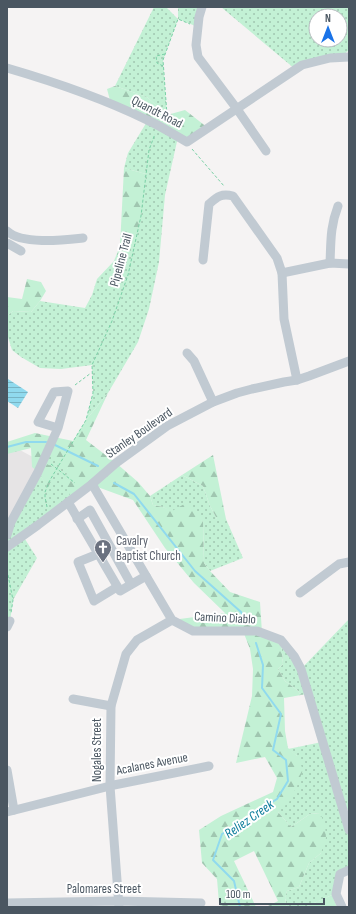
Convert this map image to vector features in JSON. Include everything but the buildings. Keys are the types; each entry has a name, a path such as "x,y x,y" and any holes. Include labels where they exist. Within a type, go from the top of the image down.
{"street":[{"path":"202,7 199,17 196,45 198,57 266,151"},
{"name":"Quandt Road","path":"7,68 48,80 117,106 159,126 187,142 302,65 330,58 349,57"},
{"path":"203,260 209,204 218,196 233,196 277,258 282,273 284,319 297,380"},
{"path":"330,264 331,233 333,219 338,206"},
{"path":"7,231 23,239 53,241 83,238"},
{"path":"7,243 21,251"},
{"path":"282,273 330,264 349,264"},
{"path":"187,353 194,361 213,402"},
{"name":"Stanley Boulevard","path":"7,547 92,484 116,463 167,426 213,402 252,389 297,380 349,361"},
{"path":"7,535 11,522 38,472 58,428 68,391 54,392 38,422 58,428"},
{"path":"92,484 172,620"},
{"path":"68,502 120,592 146,576"},
{"path":"77,519 90,510 131,584"},
{"path":"98,554 78,562 94,601 117,587"},
{"path":"300,594 339,564 349,562"},
{"name":"Nogales Street","path":"119,904 110,786 111,706 126,654 137,640 172,620"},
{"name":"Camino Diablo","path":"172,620 193,631 257,631 281,640 294,656 300,669 349,830"},
{"path":"73,699 111,706"},
{"name":"Acalanes Avenue","path":"11,811 110,786 209,766"},
{"path":"7,770 11,811"},
{"path":"342,907 336,894 340,874 349,870"},
{"name":"Palomares Street","path":"7,903 188,905 201,903"}],"path":[{"name":"Pipeline Trail","path":"49,516 44,498 45,492 50,480 86,420 93,393 92,365 112,320 128,275 141,216 149,150 159,126 167,115 163,60 178,19 198,27"},
{"path":"164,66 157,63 156,56 165,54"},
{"path":"187,142 224,187 225,195"},
{"path":"68,391 92,372"},
{"path":"44,459 75,483"},
{"path":"7,570 13,600 9,624"}],"shaded area":[{"path":"7,443 42,462 7,535"}],"green space":[{"path":"154,7 166,7 178,19 163,60 167,115 147,97 115,86"},
{"path":"178,7 202,7 198,27 178,19"},
{"path":"221,7 349,7 349,50 341,57 295,69"},
{"path":"115,86 147,97 167,115 185,110 208,128 187,142 111,104 107,89"},
{"path":"148,120 178,137 165,195 159,262 149,309 138,342 108,393 86,420 93,393 92,365 61,369 40,368 12,350 7,334 7,316 13,311 31,312 40,301 85,308 92,295 97,279 114,261 120,246 134,249 146,174 124,168 128,153"},
{"path":"124,168 146,174 141,216 134,250 120,246"},
{"path":"27,279 41,282 46,291 31,312 13,311 7,316 7,297 22,299"},
{"path":"108,393 86,440 138,482 150,496 153,505 172,511 186,503 192,506 203,522 204,563 230,592 260,602 262,633 281,640 283,664 278,669 285,681 301,695 284,698 285,731 288,748 297,756 303,770 289,802 278,812 291,827 310,814 320,813 325,825 326,838 321,853 309,863 299,887 287,891 285,899 287,907 266,907 278,901 254,851 234,861 256,907 221,907 219,903 217,879 202,863 199,830 221,816 273,792 277,778 265,757 236,763 252,696 253,669 250,649 243,631 193,631 172,620 225,613 194,583 165,548 133,500 92,485 72,499 64,483 68,469 59,464 48,451 45,463 56,469 48,488 38,472 32,467 31,448 7,454 7,442 35,433 73,441 86,420"},
{"path":"48,451 68,469 72,499 23,536 37,558 13,600 10,621 7,627 7,535 38,472 48,487 43,462"},
{"path":"213,455 226,519 217,519 210,506 203,486 182,475"},
{"path":"182,475 203,486 210,506 217,519 226,519 243,558 210,571 204,563 203,522 186,504 172,512 163,507 153,505 150,496"},
{"path":"349,619 349,809 344,811 349,830 349,870 340,874 336,894 305,907 287,907 285,898 287,891 299,887 309,863 321,853 320,813 310,814 291,827 278,812 297,756 288,749 322,742 308,694 301,695 285,681 278,669 283,664 281,640 301,669"},
{"path":"332,895 337,907 305,907"}],"water":[{"path":"8,379 28,392 18,408 7,401"}],"waterway":[{"name":"Reliez Creek","path":"7,447 26,442 46,442"},
{"name":"Reliez Creek","path":"55,445 98,466"},
{"name":"Reliez Creek","path":"114,483 134,494 195,571 241,612 246,621"},
{"name":"Reliez Creek","path":"240,907 234,881 213,860 222,834 277,799 288,781 286,760 273,750 281,714 262,688 263,665 256,643"}],"place":[{"name":"Cavalry Baptist Church","path":"103,563"}]}
